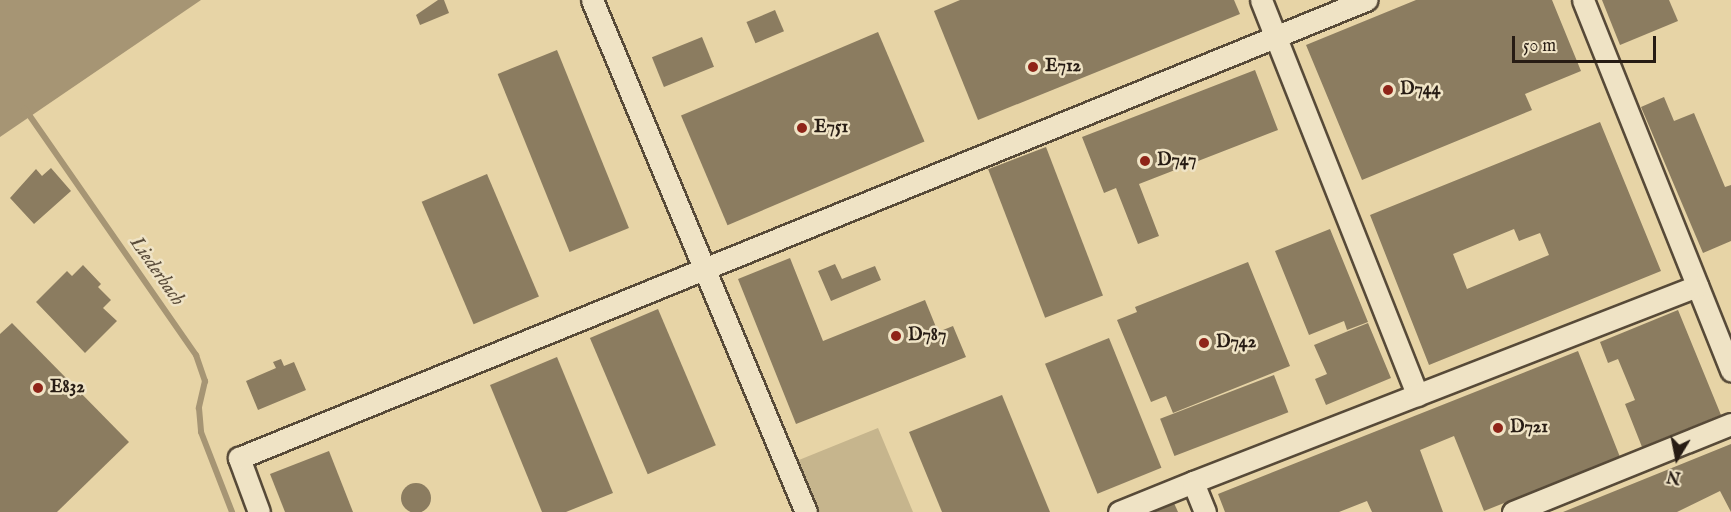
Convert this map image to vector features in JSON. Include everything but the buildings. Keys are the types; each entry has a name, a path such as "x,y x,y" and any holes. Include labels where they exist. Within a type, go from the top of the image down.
{"street":[{"path":"592,0 706,268 806,512"},
{"path":"1261,0 1417,395"},
{"path":"259,512 239,458 1366,0"},
{"path":"1583,0 1731,370"},
{"path":"1119,512 1697,286"},
{"path":"1513,512 1731,424"},
{"path":"1194,482 1205,512"}],"shaded area":[{"path":"0,0 201,0 0,137"},
{"path":"878,428 913,512 815,512 794,462"}],"waterway":[{"name":"Liederbach","path":"25,109 196,355 205,381 199,408 201,432 232,512"}],"place":[{"name":"E712","path":"1033,67"},
{"name":"D744","path":"1388,90"},
{"name":"E751","path":"802,128"},
{"name":"D747","path":"1145,161"},
{"name":"D787","path":"896,336"},
{"name":"D742","path":"1204,343"},
{"name":"E832","path":"38,388"},
{"name":"D721","path":"1498,428"}]}
